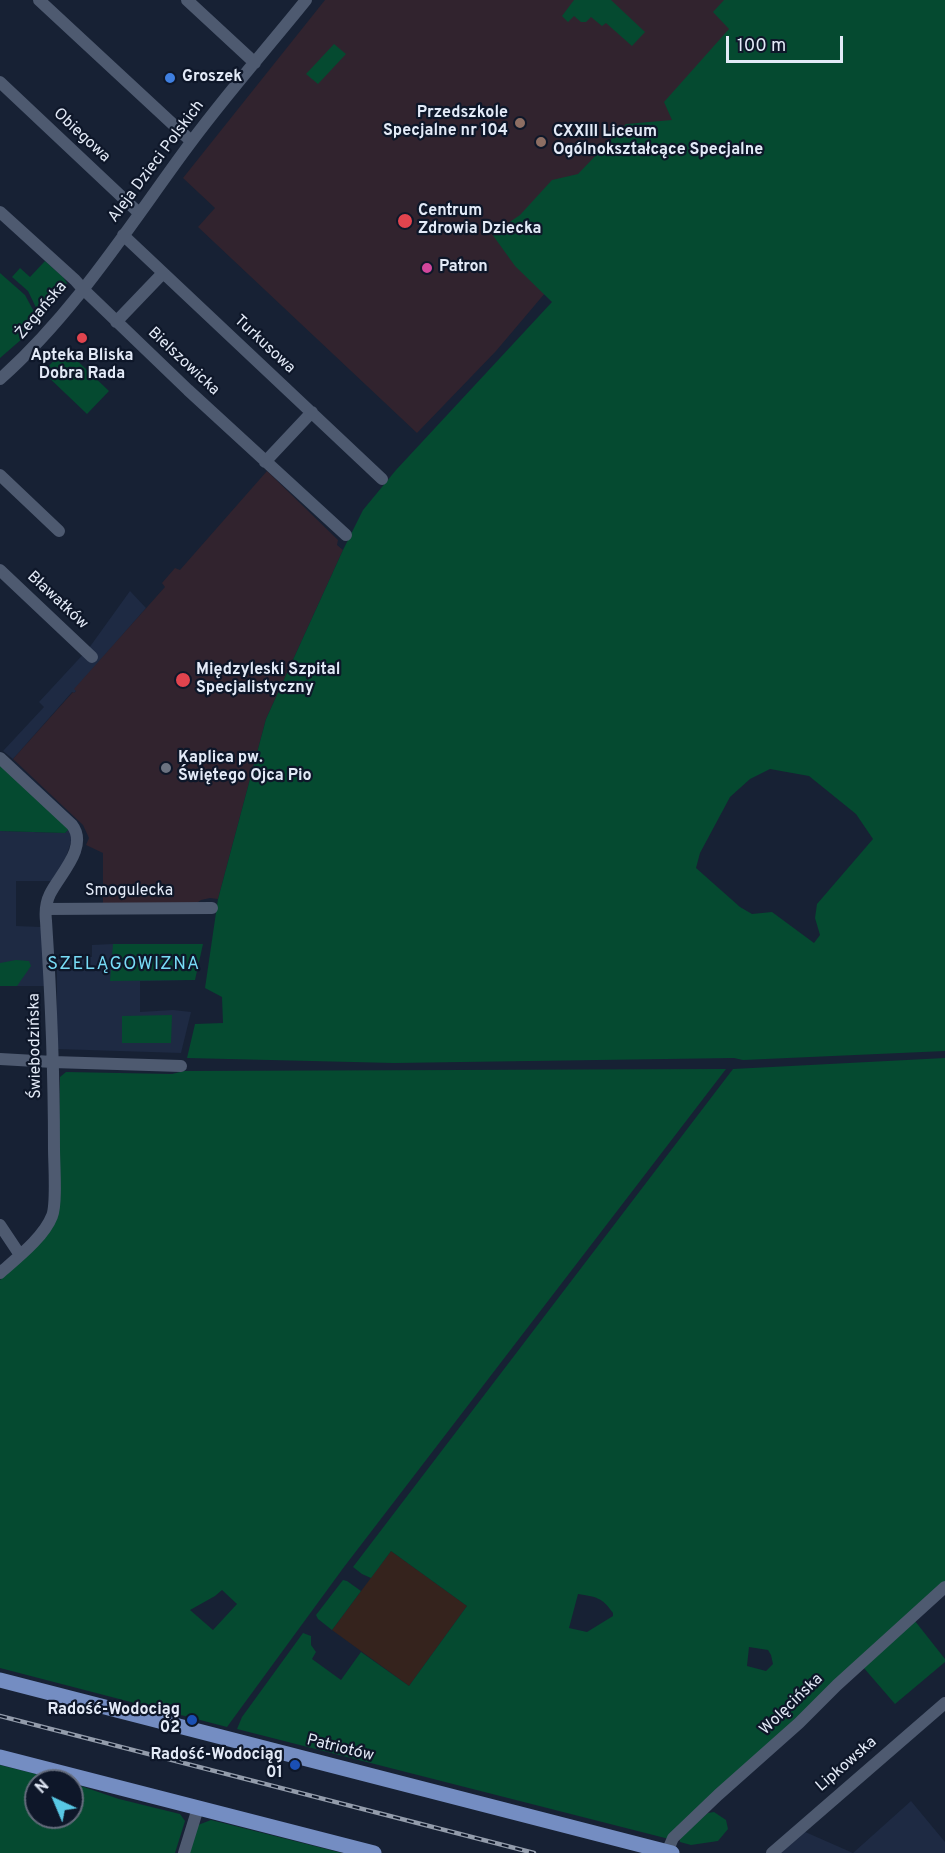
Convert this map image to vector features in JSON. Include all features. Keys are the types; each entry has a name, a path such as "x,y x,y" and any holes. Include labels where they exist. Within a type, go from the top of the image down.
{"main road":[{"name":"Patriotów","path":"0,1680 669,1852"},
{"path":"0,1756 374,1853"}],"street":[{"path":"39,0 191,141"},
{"path":"187,0 255,63"},
{"name":"Aleja Dzieci Polskich","path":"83,289 191,141 306,0"},
{"name":"Obiegowa","path":"0,82 139,213"},
{"name":"Bielszowicka","path":"0,212 75,280 116,322 265,462 346,535"},
{"name":"Turkusowa","path":"123,235 382,479"},
{"path":"116,322 163,273"},
{"name":"Żegańska","path":"0,379 46,334 83,289"},
{"path":"265,462 312,412"},
{"path":"0,475 59,531"},
{"name":"Bławatków","path":"0,570 93,657"},
{"name":"Świebodzińska","path":"0,758 72,825 77,840 73,856 50,894 46,909 53,1062 53,1214 39,1236 0,1273"},
{"name":"Smogulecka","path":"46,909 212,908"},
{"path":"0,1059 181,1066"},
{"path":"0,1225 20,1255"},
{"name":"Wolęcińska","path":"669,1852 673,1838 945,1587"},
{"name":"Lipkowska","path":"772,1853 945,1703"},
{"path":"184,1853 198,1808"}],"shaded area":[{"name":"Centrum Zdrowia Dziecka","path":"325,0 835,0 612,214 496,351 417,433 198,227 215,208 183,178"},
{"name":"Międzyleski Szpital Specjalistyczny","path":"267,471 338,540 337,545 343,550 266,719 218,899 201,900 194,905 103,906 103,853 86,845 89,838 83,825 13,759 76,691 74,689 165,587 162,583 175,568 180,570"},
{"path":"130,591 146,608 75,689 76,691 72,692 13,759 3,751 44,707 39,702 89,648"},
{"path":"69,829 72,839 63,866 53,881 16,881 16,926 41,927 46,986 0,986 0,831 65,833"},
{"path":"92,945 148,945 195,977 195,980 140,981 140,1012 173,1010 191,1012 181,1053 57,1049 57,957 92,957"},
{"path":"391,1551 467,1606 409,1686 332,1630"},
{"path":"911,1801 945,1842 945,1853 853,1853"},
{"path":"803,1831 853,1853 778,1853"}],"green space":[{"path":"574,0 611,0 645,32 632,46 606,23 602,26 591,17 586,22 581,22 574,16 568,22 562,16"},
{"path":"724,0 945,0 945,1051 743,1060 734,1058 394,1063 187,1058 195,1024 223,1023 222,997 205,988 218,899 266,719 343,550 363,510 396,470 552,302 515,266 492,234 520,215 552,180 578,174 626,124 672,120 664,102 729,29 713,12","holes":["770,769 809,776 856,814 873,839 817,904 815,918 820,935 814,943 772,912 752,914 740,907 696,868 700,853 730,797 750,779"]},
{"path":"334,44 346,54 318,84 306,74"},
{"path":"45,261 67,283 41,318 28,291 12,277 20,268 30,277"},
{"path":"0,273 25,295 38,319 23,338 0,358"},
{"path":"65,349 109,391 87,414 43,372"},
{"path":"0,764 69,829 65,833 0,831"},
{"path":"113,944 203,944 195,980 110,981"},
{"path":"16,960 29,961 31,966 17,986 0,986 0,963"},
{"path":"172,1015 171,1043 122,1043 122,1016"},
{"path":"945,1058 945,1582 669,1839 237,1729 242,1717 303,1633 311,1636 311,1645 316,1652 312,1659 341,1680 361,1652 409,1686 467,1606 391,1551 371,1578 353,1567 733,1069","holes":["578,1594 602,1601 613,1616 587,1632 569,1628","749,1647 768,1650 773,1664 766,1671 747,1666"]},
{"path":"726,1069 344,1567 227,1727 0,1668 0,1280 24,1258 58,1209 60,1077 66,1072 172,1074 184,1071","holes":["222,1590 237,1604 213,1630 190,1610"]},
{"path":"343,1580 361,1591 332,1630 316,1615"},
{"path":"915,1621 945,1662 895,1704 863,1667"},
{"path":"0,1765 24,1771 24,1829 84,1829 84,1787 119,1799 180,1814 185,1821 175,1853 0,1853"},
{"path":"714,1812 726,1820 728,1829 718,1841 691,1845 680,1842 680,1836 708,1813"},
{"path":"211,1820 342,1853 189,1853 198,1825"}],"railway":[{"path":"0,1716 534,1853"}],"place":[{"name":"Groszek","path":"170,78"},
{"name":"Przedszkole Specjalne nr 104","path":"520,123"},
{"name":"CXXIII Liceum Ogólnokształcące Specjalne","path":"541,142"},
{"name":"Centrum Zdrowia Dziecka","path":"405,221"},
{"name":"Patron","path":"427,268"},
{"name":"Apteka Bliska Dobra Rada","path":"82,338"},
{"name":"Międzyleski Szpital Specjalistyczny","path":"183,680"},
{"name":"Kaplica pw. Świętego Ojca Pio","path":"166,768"},
{"name":"Radość-Wodociąg 02","path":"192,1720"},
{"name":"Radość-Wodociąg 01","path":"295,1765"}],"district":[{"name":"SZELĄGOWIZNA","path":"124,965"}]}
